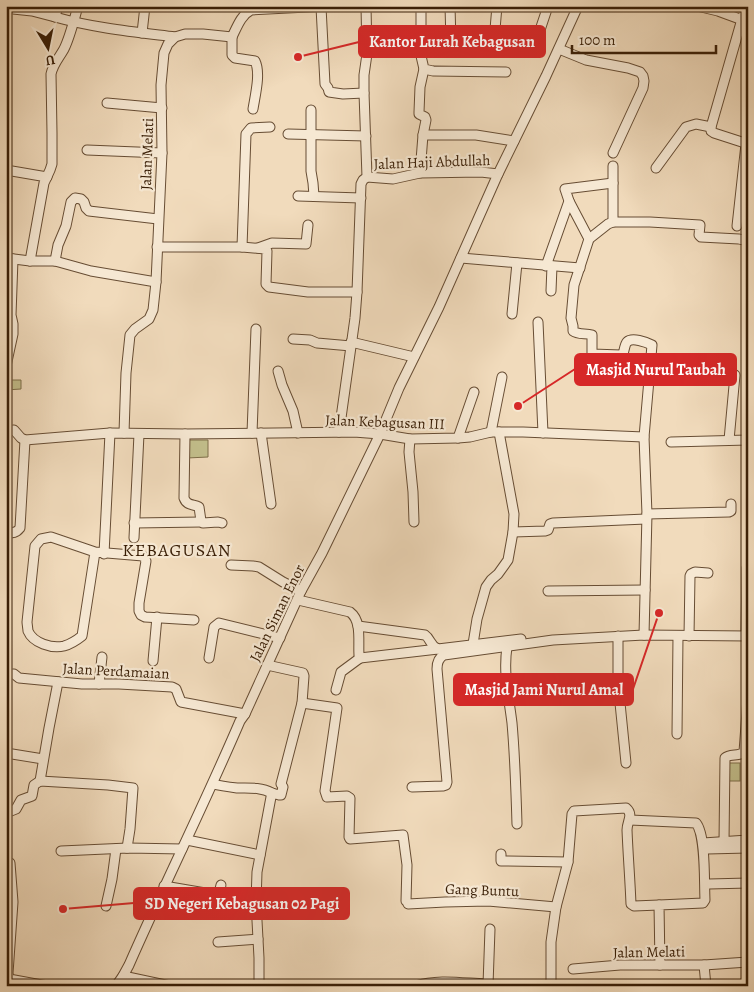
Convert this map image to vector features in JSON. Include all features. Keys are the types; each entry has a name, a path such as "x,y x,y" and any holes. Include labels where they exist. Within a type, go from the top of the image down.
{"street":[{"path":"55,17 58,6"},
{"path":"30,261 44,182 52,164 52,68 64,49 78,6"},
{"path":"142,33 145,6"},
{"path":"253,109 258,72 257,66 255,61 235,58 232,55 232,37 246,9 327,6"},
{"path":"339,432 358,292 361,184 367,178 364,94 367,54 366,6"},
{"path":"420,173 426,120 425,117 419,114 418,110 424,68 421,56 421,6"},
{"path":"450,6 451,42"},
{"path":"494,41 497,6"},
{"path":"534,48 548,6"},
{"path":"380,434 398,388 439,307 498,174 578,6"},
{"path":"697,6 719,9 745,21"},
{"path":"737,226 747,144 714,133 711,127 745,21 747,6"},
{"path":"6,7 32,11 73,22 142,33 175,37 185,34 232,37"},
{"path":"321,7 325,84 329,92 333,94 364,94"},
{"name":"Jalan Melati","path":"124,433 126,373 130,335 147,321 154,310 162,153 161,85 164,54 168,44 175,37"},
{"path":"559,49 586,60 628,68 640,72 643,76 643,88 613,153"},
{"path":"424,68 433,71 506,72"},
{"path":"107,103 162,108"},
{"path":"311,110 311,170 314,196"},
{"path":"656,168 686,128 696,124 711,127"},
{"path":"242,247 246,134 251,128 270,127"},
{"path":"288,134 366,136"},
{"path":"423,135 476,135 514,140"},
{"path":"87,150 162,153"},
{"path":"613,166 613,222"},
{"path":"6,170 47,177"},
{"name":"Jalan Haji Abdullah","path":"367,178 393,179 420,173 481,172 498,174"},
{"path":"589,239 565,188 613,183"},
{"path":"298,196 361,198"},
{"path":"54,261 66,226 71,202 75,198 81,199 88,211 158,219"},
{"path":"551,291 549,266 569,200"},
{"path":"644,635 646,517 644,437 652,345 629,340 621,355 592,354 592,335 575,333 573,331 571,320 573,291 589,239 613,222 650,222 700,226 701,237 748,241"},
{"path":"258,248 272,243 306,244 308,224"},
{"path":"157,247 242,247 265,249 268,251 266,284 269,287 308,292 358,292"},
{"path":"462,258 580,268"},
{"path":"6,366 13,334 10,259 54,261 91,271 156,282"},
{"path":"512,314 517,263"},
{"path":"538,322 543,433"},
{"path":"256,329 256,433 271,504"},
{"path":"293,339 310,340 318,343 351,344 414,357"},
{"path":"278,371 294,411 298,433"},
{"path":"729,440 735,375"},
{"path":"473,644 477,619 486,587 508,560 514,532 514,514 495,432 502,378"},
{"path":"458,438 474,392"},
{"path":"6,431 14,430 25,440 20,528 18,532 6,533"},
{"name":"Jalan Kebagusan III","path":"25,440 110,433 339,432 380,434 410,439 458,438 495,432 524,432 644,437"},
{"path":"110,433 100,553 82,636 64,646 54,647 42,644 28,630 27,622 35,546 41,539 51,537 100,553 143,556 146,561 139,603 141,615 145,617 194,620"},
{"path":"134,538 139,434"},
{"path":"185,434 184,498 188,504 199,507 202,522"},
{"name":"Jalan Siman Enor","path":"116,986 123,976 187,840 240,721 380,434"},
{"path":"410,439 409,452 414,522"},
{"path":"671,442 748,440"},
{"path":"514,532 545,531 553,523 729,512 731,511 731,504"},
{"path":"134,523 202,522 205,524 218,522 222,524"},
{"path":"231,565 259,568 283,582 300,596 350,612 358,626 360,658"},
{"path":"412,787 443,786 447,782 437,669 440,657 553,640 644,635 747,636 748,566"},
{"path":"689,636 690,576 695,572 708,573"},
{"path":"548,591 645,590"},
{"path":"153,661 157,618"},
{"path":"209,658 214,627 219,623 280,638"},
{"path":"358,626 423,634 427,636 434,648 438,649"},
{"path":"618,636 618,683 626,763"},
{"path":"677,734 678,636"},
{"path":"336,690 341,672 360,658 508,640 547,638 553,640"},
{"path":"507,647 505,672 512,723 518,824"},
{"path":"99,684 102,657"},
{"path":"213,784 236,788 256,788 281,795 283,787 281,784 302,703 304,676 303,673 268,665"},
{"name":"Jalan Perdamaian","path":"6,674 14,674 19,678 82,684 172,687 176,689 181,702 245,714"},
{"path":"40,781 58,682"},
{"path":"724,842 725,758 744,752 748,698"},
{"name":"Gang Buntu","path":"302,703 337,708 324,791 326,797 347,796 350,798 350,839 404,835 407,865 407,903 488,901 556,907"},
{"path":"6,753 43,759"},
{"path":"6,813 17,808 21,800 32,796 34,785 40,781 133,788 131,822 126,848"},
{"path":"259,986 256,884 272,793"},
{"path":"551,986 550,942 556,907 568,862 572,814 574,811 626,808 629,811 630,820 627,824 631,904 634,906 703,903 705,900 705,846 696,823 630,820"},
{"path":"187,840 260,855"},
{"path":"705,846 748,840"},
{"path":"705,846 748,848"},
{"path":"62,851 126,848 182,849"},
{"path":"106,906 116,849"},
{"path":"501,854 501,861 568,862"},
{"path":"10,863 13,902 8,981 47,986"},
{"path":"709,884 748,883"},
{"path":"164,886 217,895 221,885"},
{"path":"660,905 660,965"},
{"path":"416,986 446,982 488,985 490,929"},
{"path":"218,942 258,938"},
{"path":"704,965 748,962"},
{"name":"Jalan Melati","path":"573,969 620,965 704,965 706,986"},
{"path":"123,976 170,986"}],"shaded area":[{"path":"6,380 21,380 21,389 6,390"},
{"path":"186,440 208,440 208,457 187,458"},
{"path":"728,763 740,763 740,781 728,781"}],"place":[{"name":"Kantor Lurah Kebagusan","path":"298,57"},
{"name":"Masjid Nurul Taubah","path":"518,406"},
{"name":"Masjid Jami Nurul Amal","path":"659,613"},
{"name":"SD Negeri Kebagusan 02 Pagi","path":"63,909"}],"district":[{"name":"KEBAGUSAN","path":"177,550"}]}
